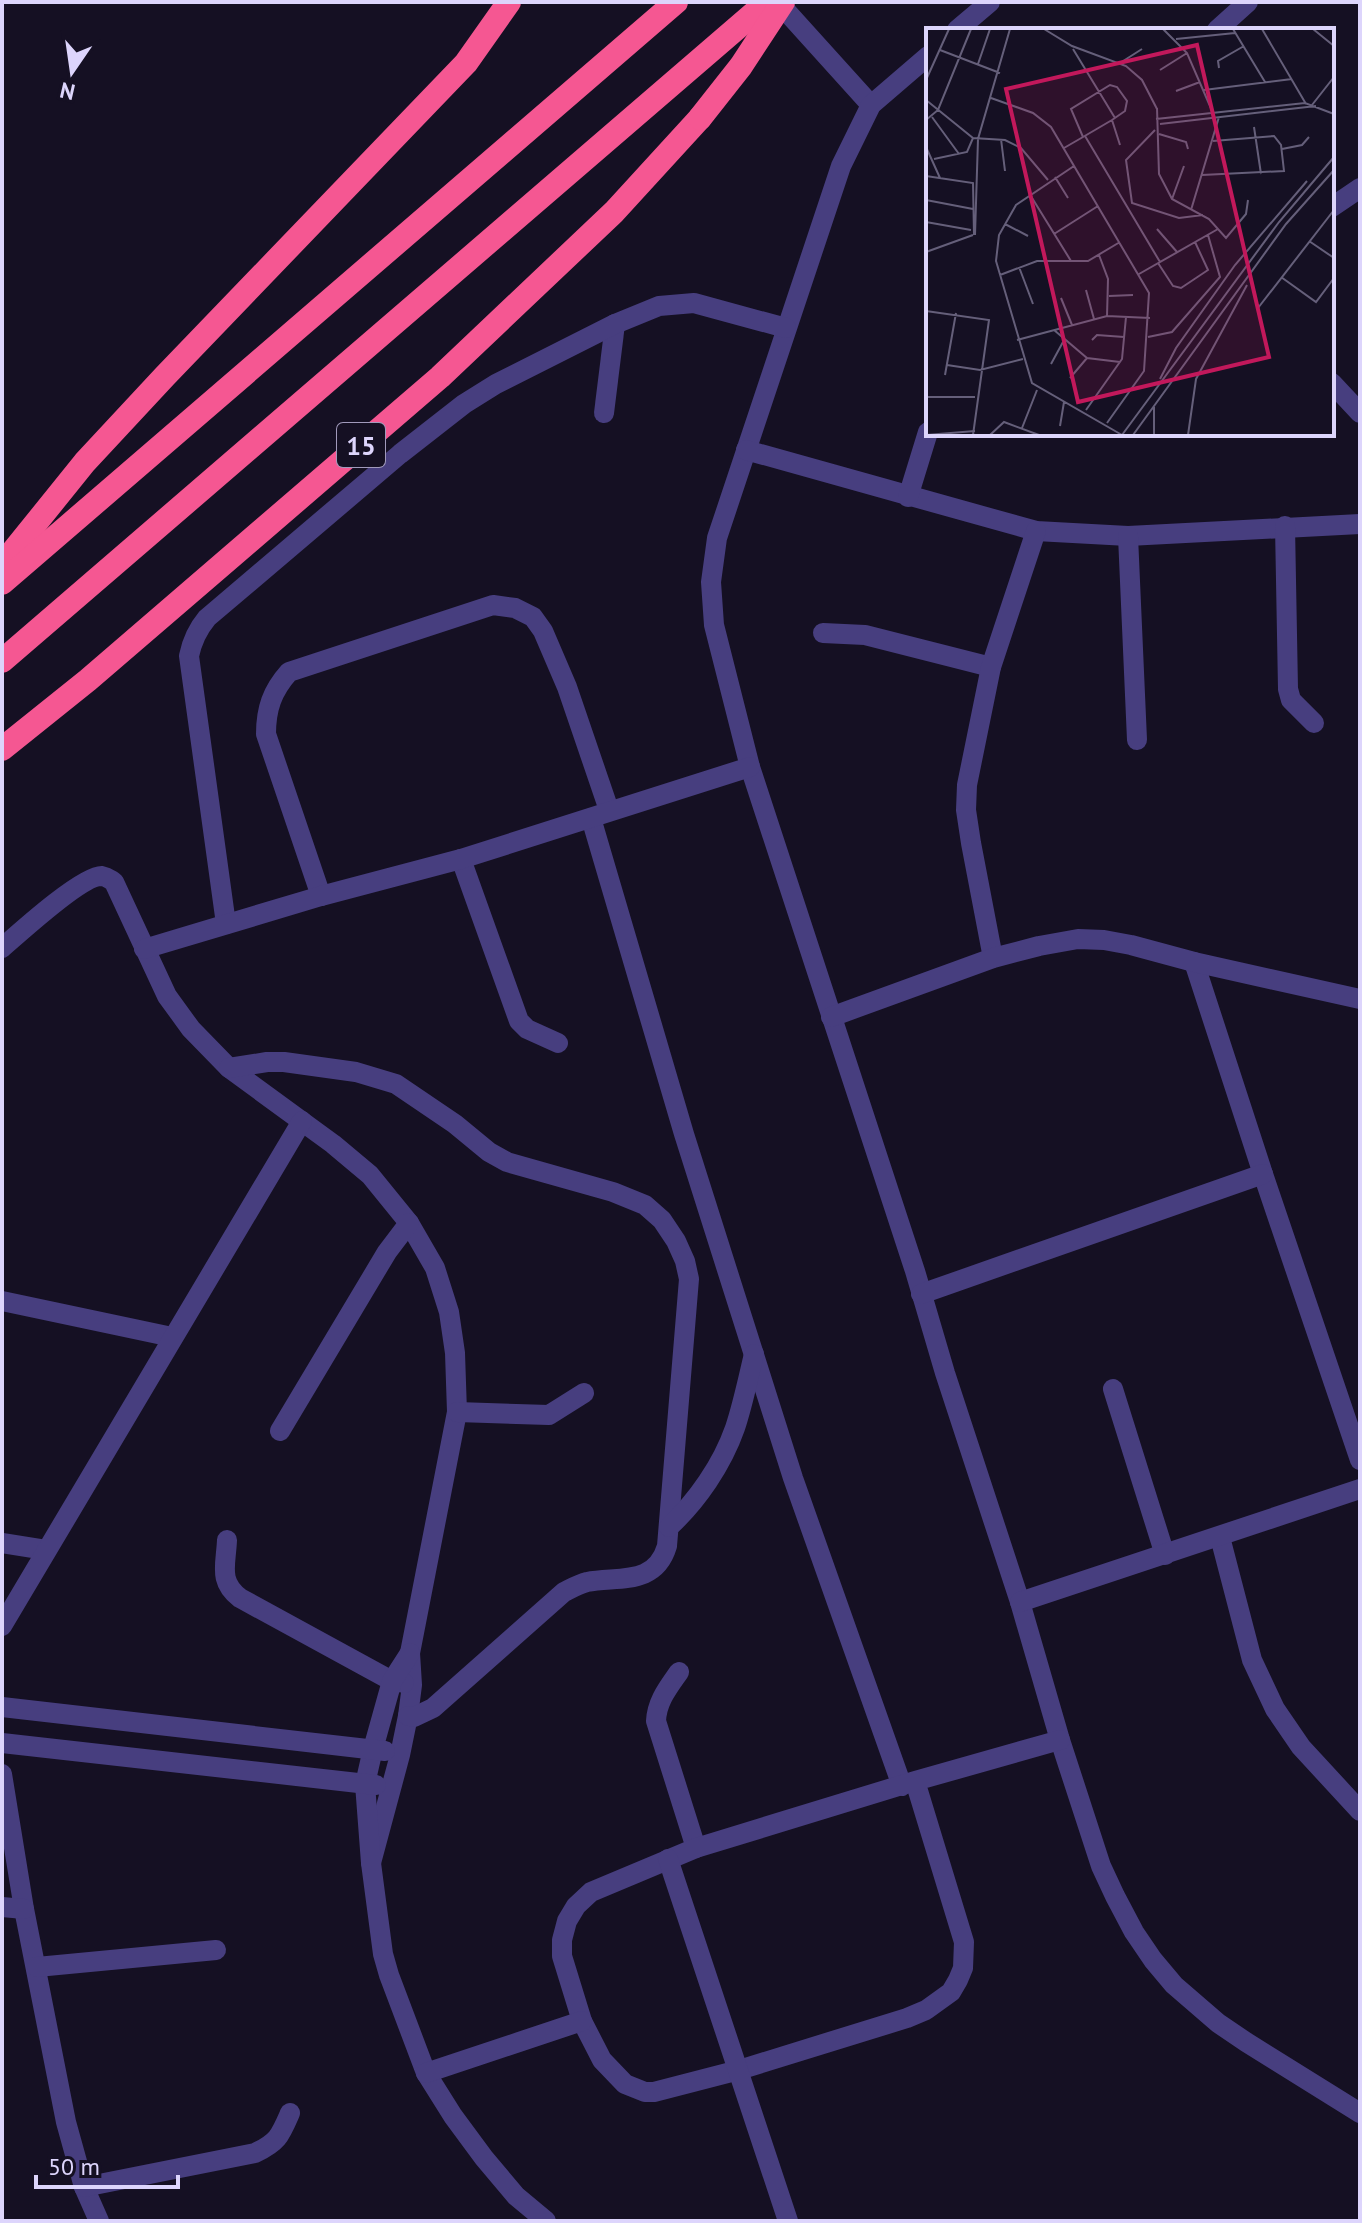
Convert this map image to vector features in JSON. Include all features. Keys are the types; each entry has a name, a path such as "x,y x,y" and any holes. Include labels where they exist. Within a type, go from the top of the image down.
{"highway":[{"path":"2,565 85,462 466,63 509,2"},
{"path":"2,583 676,2"},
{"path":"2,661 767,2"},
{"name":"15","path":"2,749 88,680 440,377 614,212 700,118 741,66 780,2"}],"street":[{"path":"780,2 871,105"},
{"path":"959,28 990,2"},
{"path":"1219,28 1248,2"},
{"path":"926,58 871,105 841,166 717,538 711,582 714,625 750,767 1020,1602 1101,1866 1134,1932 1174,1985 1218,2023 1360,2113"},
{"path":"1334,206 1360,188"},
{"path":"226,924 189,656 198,630 207,618 400,454 464,404 496,384 615,324 659,306 694,303 786,328"},
{"path":"604,413 615,324"},
{"path":"1334,385 1360,413"},
{"path":"908,497 927,436"},
{"path":"746,450 1036,531 1128,536 1360,524"},
{"path":"1285,526 1289,695 1314,723"},
{"path":"993,958 966,810 967,785 991,667 1036,531"},
{"path":"1128,536 1137,740"},
{"path":"321,896 266,734 270,700 279,684 289,672 493,605 515,608 533,617 543,631 567,687 684,1134 793,1478 909,1784 964,1942 963,1968 951,1992 939,2002 907,2018 739,2070 654,2092 637,2090 625,2084 607,2067 582,2021 562,1956 567,1921 576,1906 591,1892 696,1848 909,1784 1060,1740"},
{"path":"823,633 865,635 991,667"},
{"path":"144,949 321,896 461,859 750,767"},
{"path":"461,859 519,1021 527,1029 558,1043"},
{"path":"2,948 55,902 99,876 114,882 167,996 191,1029 229,1068 370,1175 409,1223 435,1268 449,1312 455,1353 457,1412 410,1653 402,1683 373,1749 365,1784 371,1863 383,1954 426,2073 484,2158 516,2196 546,2221"},
{"path":"831,1017 993,958 1078,939 1131,945 1360,999"},
{"path":"1194,962 1360,1460"},
{"path":"229,1068 284,1062 356,1072 388,1081 412,1093 489,1152 507,1162 613,1192 645,1205 662,1220 685,1261 689,1279 664,1557 642,1576 591,1581 564,1592 433,1708 414,1717 408,1716"},
{"path":"2,1626 302,1121"},
{"path":"921,1294 1263,1174"},
{"path":"280,1431 387,1252 409,1223"},
{"path":"2,1301 172,1337"},
{"path":"669,1527 687,1510 728,1444 736,1426 754,1354"},
{"path":"1113,1389 1165,1555"},
{"path":"457,1412 549,1415 584,1393"},
{"path":"1020,1602 1360,1489"},
{"path":"1220,1537 1252,1660 1275,1709 1301,1747 1360,1811"},
{"path":"227,1540 225,1581 230,1590 402,1683"},
{"path":"2,1543 46,1550"},
{"path":"679,1672 662,1695 656,1721 696,1848"},
{"path":"371,1863 408,1716 402,1683"},
{"path":"2,1707 373,1749 400,1755"},
{"path":"2,1743 392,1788"},
{"path":"2,1774 24,1909 66,2122 84,2187 99,2221"},
{"path":"668,1859 788,2221"},
{"path":"2,1907 24,1909"},
{"path":"37,1967 216,1950"},
{"path":"426,2073 582,2021"},
{"path":"84,2187 255,2153 280,2138 290,2113"}]}
